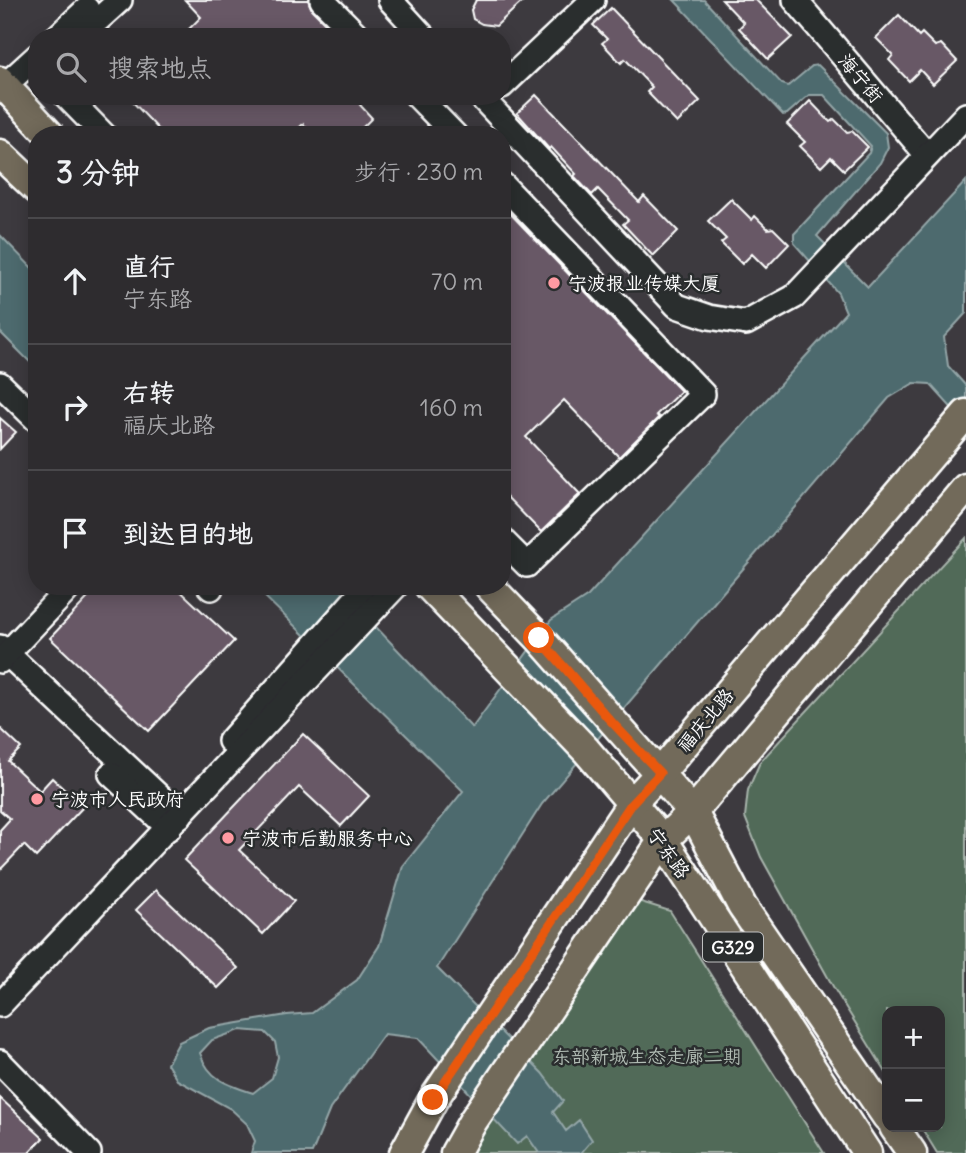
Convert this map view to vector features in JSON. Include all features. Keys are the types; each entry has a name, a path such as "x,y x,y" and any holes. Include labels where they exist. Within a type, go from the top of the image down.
{"main road":[{"path":"6,88 42,126"},
{"path":"0,155 28,181"},
{"name":"福庆北路","path":"404,1153 433,1100 631,804 966,414"},
{"path":"455,1153 473,1121 663,840 693,812 966,488"},
{"name":"宁东路","path":"438,595 586,750 663,840 867,1153"},
{"name":"宁东路","path":"498,595 693,812 742,906 882,1110"},
{"path":"897,1132 912,1153"}],"street":[{"path":"67,28 97,0"},
{"path":"89,28 120,0"},
{"path":"105,28 135,0"},
{"path":"322,0 350,28"},
{"path":"390,0 416,28"},
{"path":"511,77 593,0"},
{"name":"海宁街","path":"795,0 927,155"},
{"path":"6,88 28,65"},
{"path":"6,88 28,79"},
{"path":"75,105 95,126"},
{"path":"428,105 452,126"},
{"path":"491,105 511,126"},
{"path":"511,126 677,306 709,317 746,323 794,297 966,115"},
{"path":"511,193 703,394 527,565 511,549"},
{"path":"0,384 28,411"},
{"path":"62,595 2,658 170,818"},
{"path":"0,1005 170,818 360,595"},
{"path":"0,985 170,818 387,595"},
{"path":"0,1062 89,1153"}],"green space":[{"path":"966,538 966,1153 937,1153 924,1132 945,1132 945,1006 882,1006 882,1066 835,990 761,857 745,817 748,790 760,762"},
{"name":"东部新城生态走廊二期","path":"638,901 670,911 824,1153 468,1153"}],"water":[{"path":"674,0 704,0 782,84 788,86 812,66 818,65 886,133 888,147 880,163 817,236 868,287 966,181 966,313 944,337 948,366 966,386 966,424 930,384 914,383 889,398 542,804 437,968 542,1073 563,1101 553,1112 566,1131 579,1120 592,1140 581,1153 539,1153 527,1136 517,1144 418,1038 384,1034 330,1109 312,1153 251,1153 255,1141 247,1124 231,1109 177,1080 167,1064 179,1042 209,1028 312,1013 357,980 379,946 403,866 463,791 263,595 346,595 472,728 551,620 588,596 846,312 838,293 794,243 794,234 869,153 871,146 824,95 809,95 783,115","holes":["240,1030 265,1032 275,1042 278,1057 272,1078 253,1093 228,1084 214,1075 200,1053 212,1040"]},
{"path":"0,235 28,264 28,360 0,332"}],"building":[{"path":"185,0 308,0 312,10 330,28 190,28 201,17"},
{"path":"476,0 524,0 496,26 482,24 473,19 471,10"},
{"path":"722,0 756,0 792,37 768,59 739,28 744,23"},
{"path":"611,8 700,101 677,123 647,92 652,87 625,59 621,63 602,43 607,39 593,25"},
{"path":"899,15 919,36 922,33 935,46 941,44 957,61 933,84 920,70 909,81 889,60 893,55 876,38"},
{"path":"536,95 639,202 644,196 678,231 653,256 623,224 628,220 598,189 592,195 574,176 576,174 517,113"},
{"path":"810,101 830,122 834,119 847,132 852,131 868,147 844,170 831,157 821,167 800,146 805,142 787,124"},
{"path":"136,105 360,105 372,118 364,126 155,126"},
{"path":"731,199 752,220 755,216 768,229 773,228 789,244 766,268 752,254 742,264 721,243 726,239 708,221"},
{"name":"宁波报业传媒大厦","path":"511,214 681,391 619,457 564,400 526,437 580,494 541,532 511,501"},
{"path":"0,418 16,432 0,449"},
{"path":"91,595 185,595 234,641 149,731 50,638"},
{"name":"宁波市人民政府","path":"0,728 21,748 8,761 40,791 52,778 83,807 36,857 24,845 0,870 0,830 10,819 0,810"},
{"name":"宁波市后勤服务中心","path":"303,734 369,796 341,826 299,787 239,850 294,901 263,934 184,860"},
{"path":"156,890 238,968 218,988 136,910"},
{"path":"0,1098 43,1138 29,1153 0,1153"}],"place":[{"name":"宁波报业传媒大厦","path":"554,283"},
{"name":"宁波市人民政府","path":"37,799"},
{"name":"宁波市后勤服务中心","path":"228,838"}],"route":[{"path":"433,1100 631,804 660,773 539,638"}]}
